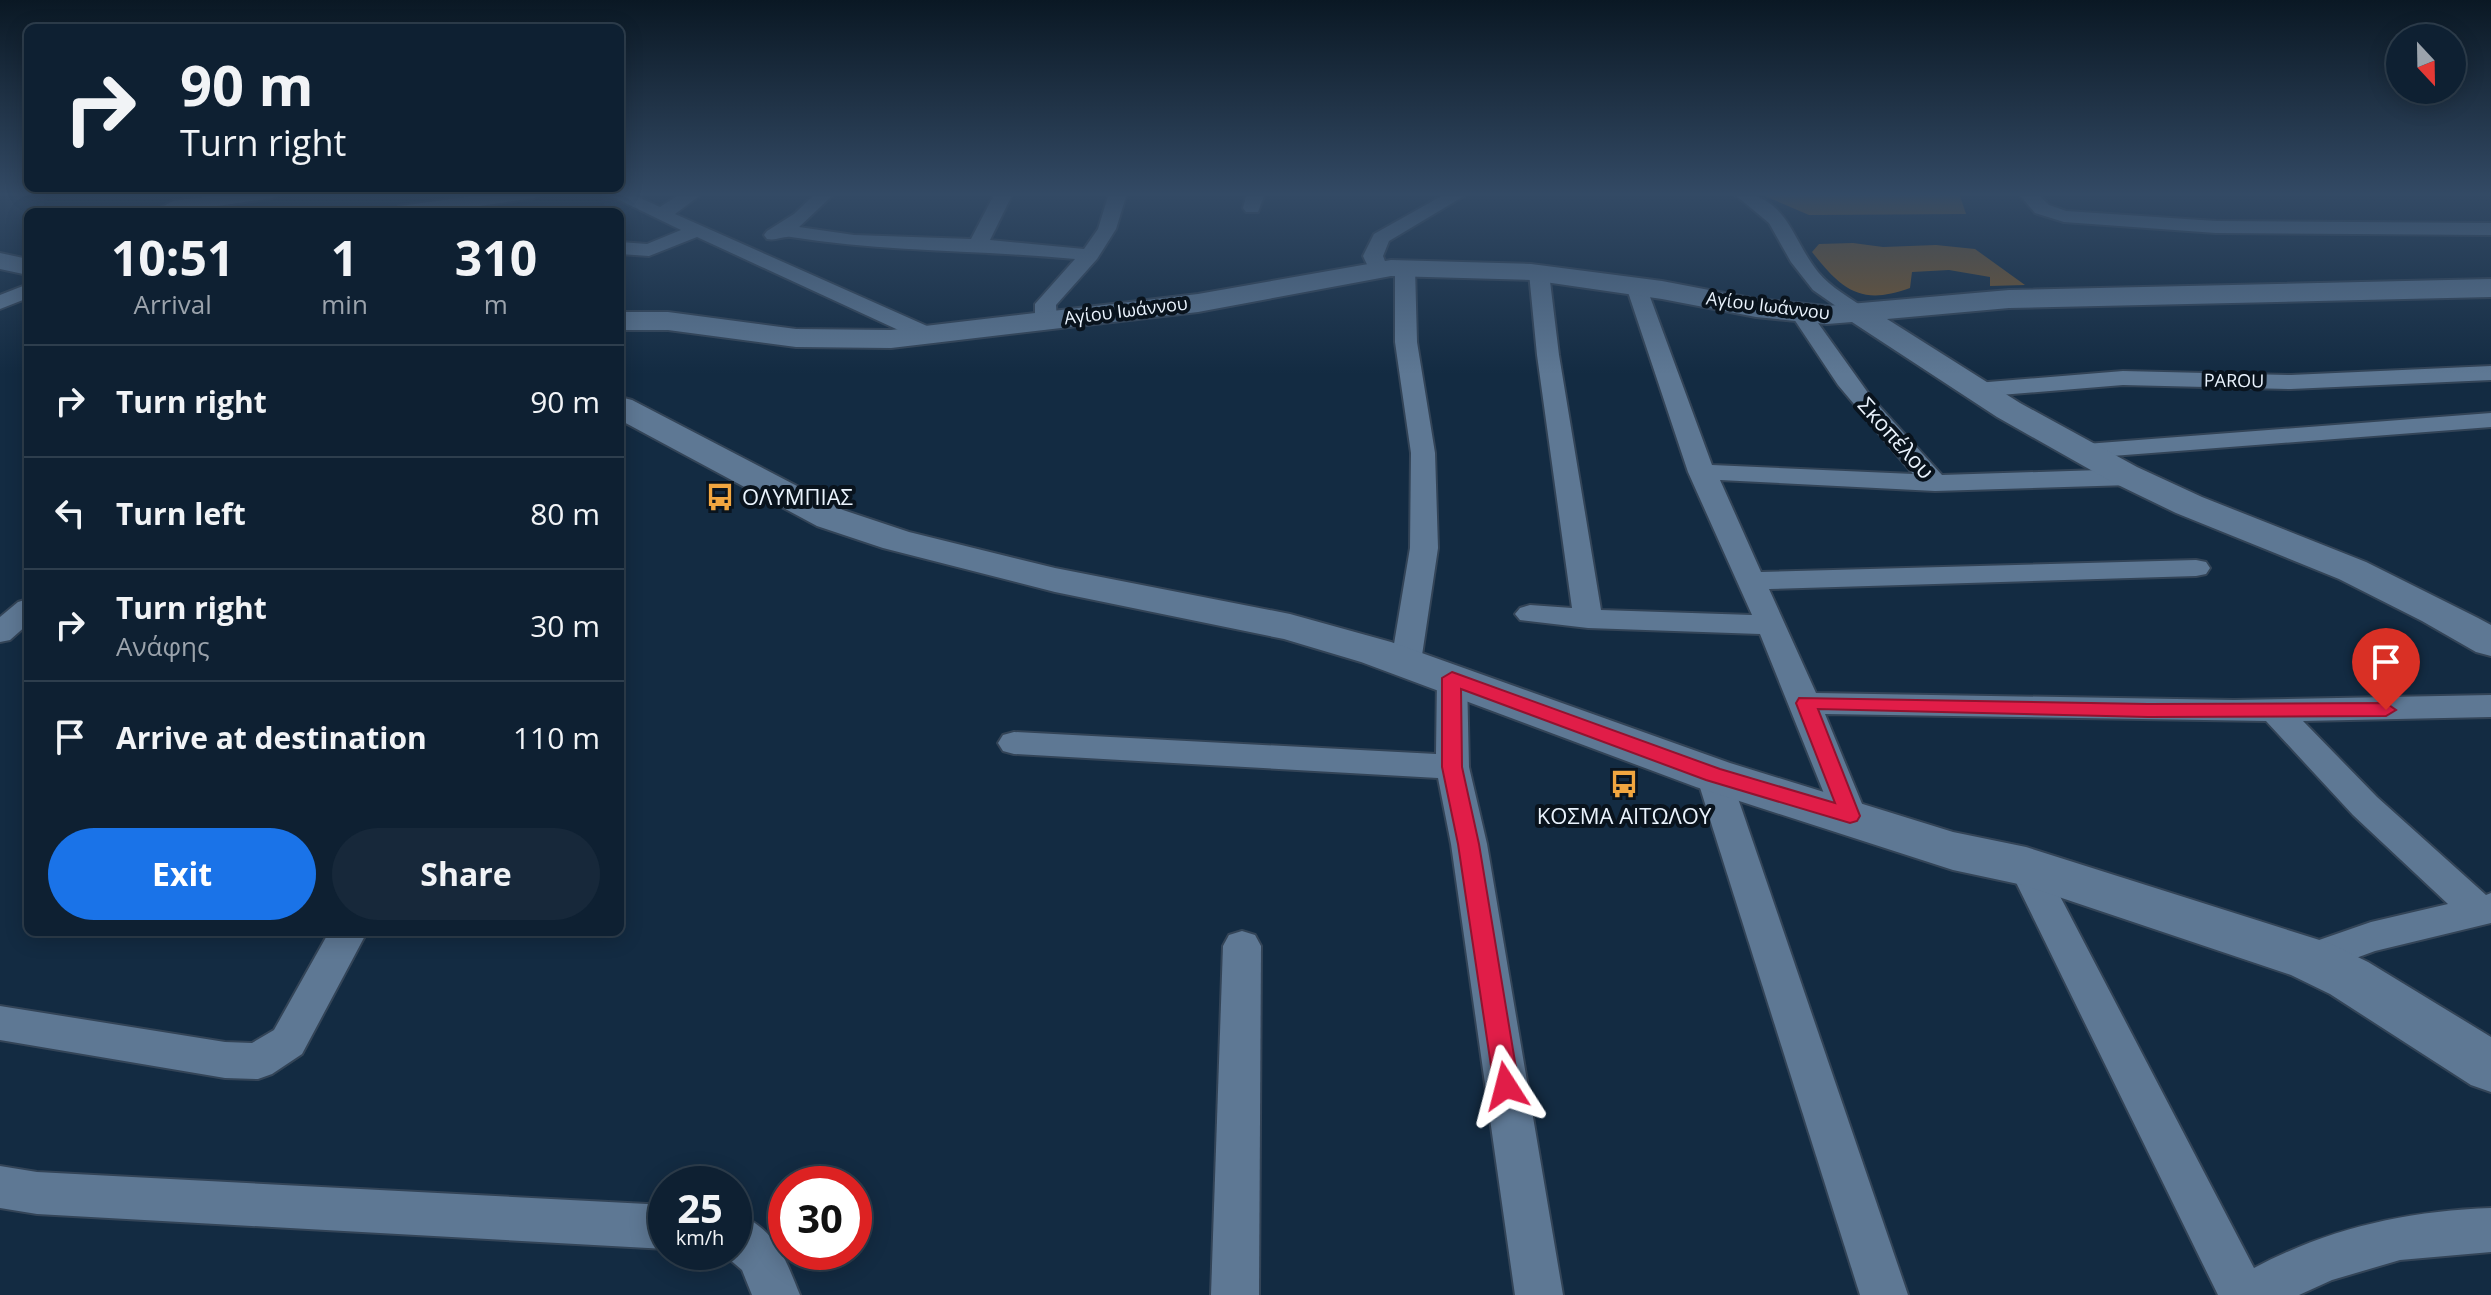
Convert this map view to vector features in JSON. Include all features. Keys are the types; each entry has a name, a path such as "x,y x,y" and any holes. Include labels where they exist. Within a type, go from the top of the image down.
{"street":[{"path":"747,253 928,335"},
{"path":"1070,253 1090,255"},
{"path":"1374,253 1373,256 1391,268 1423,453 1424,548 1406,662"},
{"path":"1797,253 1820,286 1860,314 1976,390 2130,477 2180,501 2372,578 2447,616 2491,643"},
{"path":"1046,321 1045,304 1090,255"},
{"path":"0,261 24,266"},
{"name":"Αγίου Ιωάννου","path":"624,321 668,321 796,338 842,340 928,335 1246,296 1391,268 1539,273 1801,313 1860,314 1953,302 2009,299 2491,288"},
{"path":"1539,273 1548,355 1588,619"},
{"path":"1636,286 1701,472 1805,703 1850,816"},
{"path":"0,303 24,292"},
{"name":"Σκοπέλου","path":"1801,313 1818,343 1879,423 1935,483 2130,477"},
{"name":"PAROU","path":"1976,390 2123,378 2291,382 2491,373"},
{"path":"624,409 830,518 896,540 1055,580 1290,627 1452,678 1713,775 1953,851 2026,866 2310,959 2349,978 2491,1067"},
{"path":"2086,451 2491,420"},
{"path":"1701,472 1935,483"},
{"path":"1750,581 2196,568"},
{"path":"0,633 24,612"},
{"path":"1530,614 1770,625"},
{"path":"1452,678 1452,767 1469,844 1539,1295"},
{"path":"1805,703 2275,711 2491,706"},
{"path":"2275,711 2365,806 2485,910"},
{"path":"1014,743 1452,767"},
{"path":"1713,775 1884,1295"},
{"path":"2026,866 2243,1295"},
{"path":"2310,959 2371,937 2485,910"},
{"path":"0,1023 225,1060 258,1061 288,1042 346,936"},
{"path":"1235,1295 1242,946"},
{"path":"0,1187 37,1193 648,1226"},
{"path":"2257,1295 2273,1280 2313,1264 2400,1239 2415,1235 2491,1230"},
{"path":"752,1249 758,1254 776,1295"}],"shaded area":[{"path":"1813,253 1981,253 2025,285 1990,286 1990,277 1949,270 1912,272 1910,288 1865,295 1843,285"}],"place":[{"name":"ΟΛΥΜΠΙΑΣ","path":"720,497"},
{"name":"ΚΟΣΜΑ ΑΙΤΩΛΟΥ","path":"1624,784"}],"route":[{"path":"1506,1086 1469,844 1452,767 1452,678 1713,775 1850,816 1805,703 2148,710 2386,710"}]}
